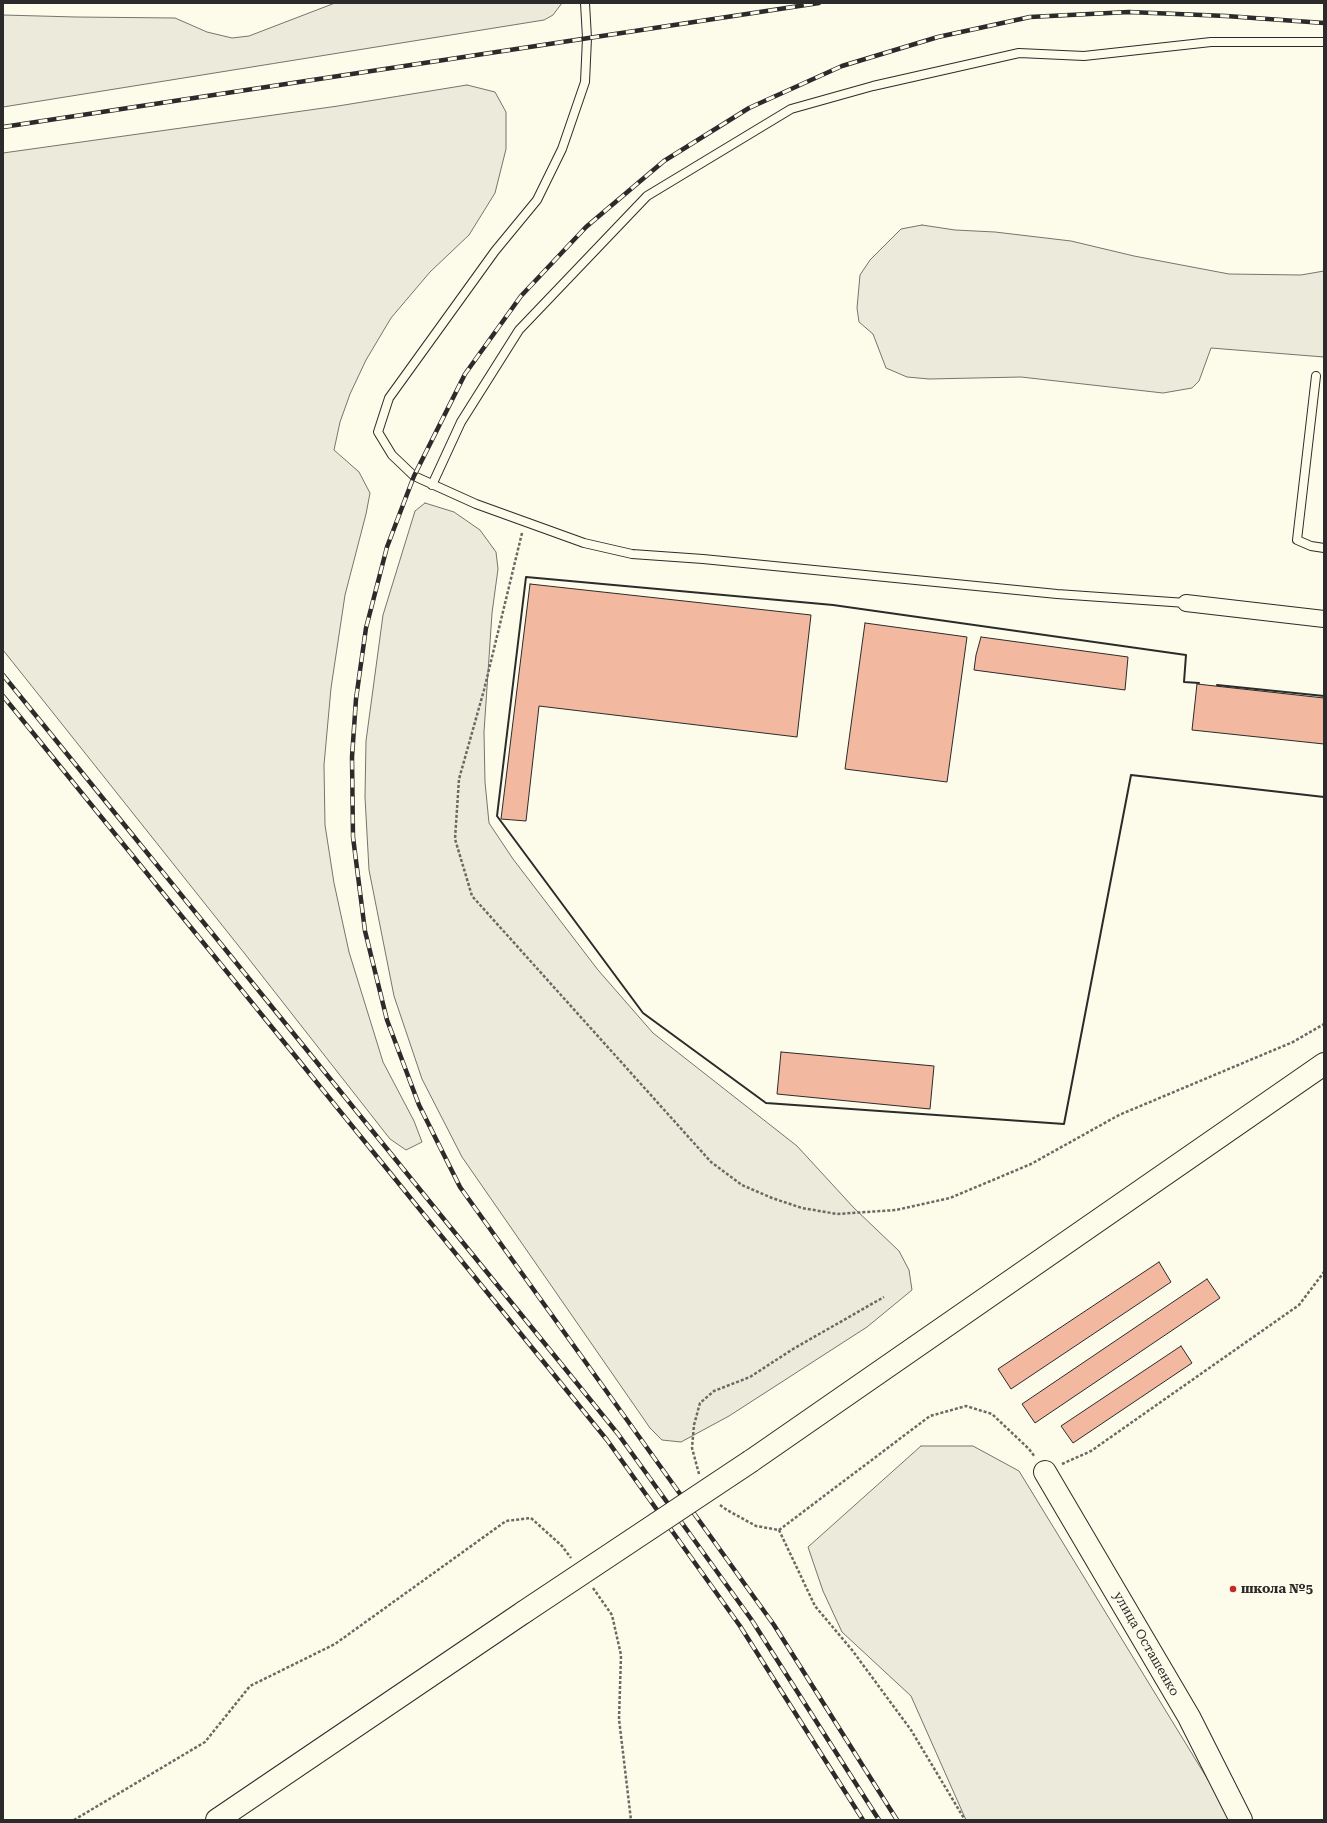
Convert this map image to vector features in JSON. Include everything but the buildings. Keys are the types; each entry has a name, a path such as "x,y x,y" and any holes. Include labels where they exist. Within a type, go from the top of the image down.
{"main road":[{"path":"217,1820 524,1612 751,1461 1324,1064"},
{"name":"улица Осташенко","path":"1044,1472 1189,1717 1241,1820"}],"street":[{"path":"1186,603 1324,619"}],"lane":[{"path":"585,3 587,38 585,82 562,149 537,200 495,251 389,398 378,432 392,455 414,476 476,504 584,543 632,554 703,559 1057,594 1186,603"},
{"path":"432,484 461,422 519,330 647,196 791,109 874,86 1019,53 1084,56 1211,42 1324,42"},
{"path":"1316,376 1297,540 1311,546 1324,548"}],"path":[{"path":"524,522 484,690 459,779 454,839 472,896 711,1162 742,1185 772,1198 802,1208 837,1214 896,1210 950,1198 1031,1164 1119,1115 1293,1042 1324,1024"},
{"path":"717,1503 756,1526 780,1530 930,1416 966,1406 992,1414 1030,1449 1044,1472 1091,1451 1299,1305 1324,1272"},
{"path":"703,1479 699,1473 692,1448 694,1425 700,1403 714,1391 750,1377 793,1349 884,1298"},
{"path":"780,1530 814,1606 852,1650 911,1730 965,1820"}],"shaded area":[{"path":"335,3 562,3 553,15 544,20 3,107 3,15 175,18 207,32 232,38 249,36"},
{"path":"467,85 495,92 506,112 506,149 495,193 469,235 430,272 391,318 366,360 350,394 340,422 334,450 359,472 370,493 345,595 331,688 324,765 325,825 334,883 349,952 383,1062 414,1121 422,1142 406,1150 390,1139 3,650 3,153 338,106"},
{"path":"922,225 955,230 995,232 1071,241 1134,256 1229,274 1301,275 1324,271 1324,357 1211,348 1199,381 1192,388 1163,393 1021,377 929,379 907,377 886,368 873,334 859,322 857,308 860,275 870,260 901,229"},
{"path":"425,503 454,512 480,530 496,552 498,569 492,613 484,732 485,782 489,823 513,859 598,970 653,1033 797,1146 854,1208 899,1251 909,1270 912,1290 867,1327 729,1416 681,1442 662,1440 650,1428 462,1157 422,1079 394,996 369,870 365,797 366,741 383,615 415,511"},
{"path":"921,1446 973,1446 1019,1471 1224,1806 1230,1820 966,1820 911,1696 842,1632 823,1591 808,1547"}],"railway":[{"path":"3,127 819,3"},
{"path":"897,1820 774,1625 460,1187 419,1105 387,1020 365,931 353,837 352,757 356,699 366,628 387,547 414,476 465,374 521,296 586,227 664,161 749,108 842,66 938,37 1030,17 1129,12 1226,16 1324,23"},
{"path":"3,675 618,1434 751,1619 879,1820"},
{"path":"3,696 607,1440 740,1626 863,1820"}],"wall":[{"path":"1199,683 1184,682 1186,655 833,605 526,577 497,816 643,1013 766,1103 1064,1124 1131,775 1324,797"},
{"path":"1217,685 1324,696"}],"place":[{"name":"школа №5","path":"1233,1589"}]}
